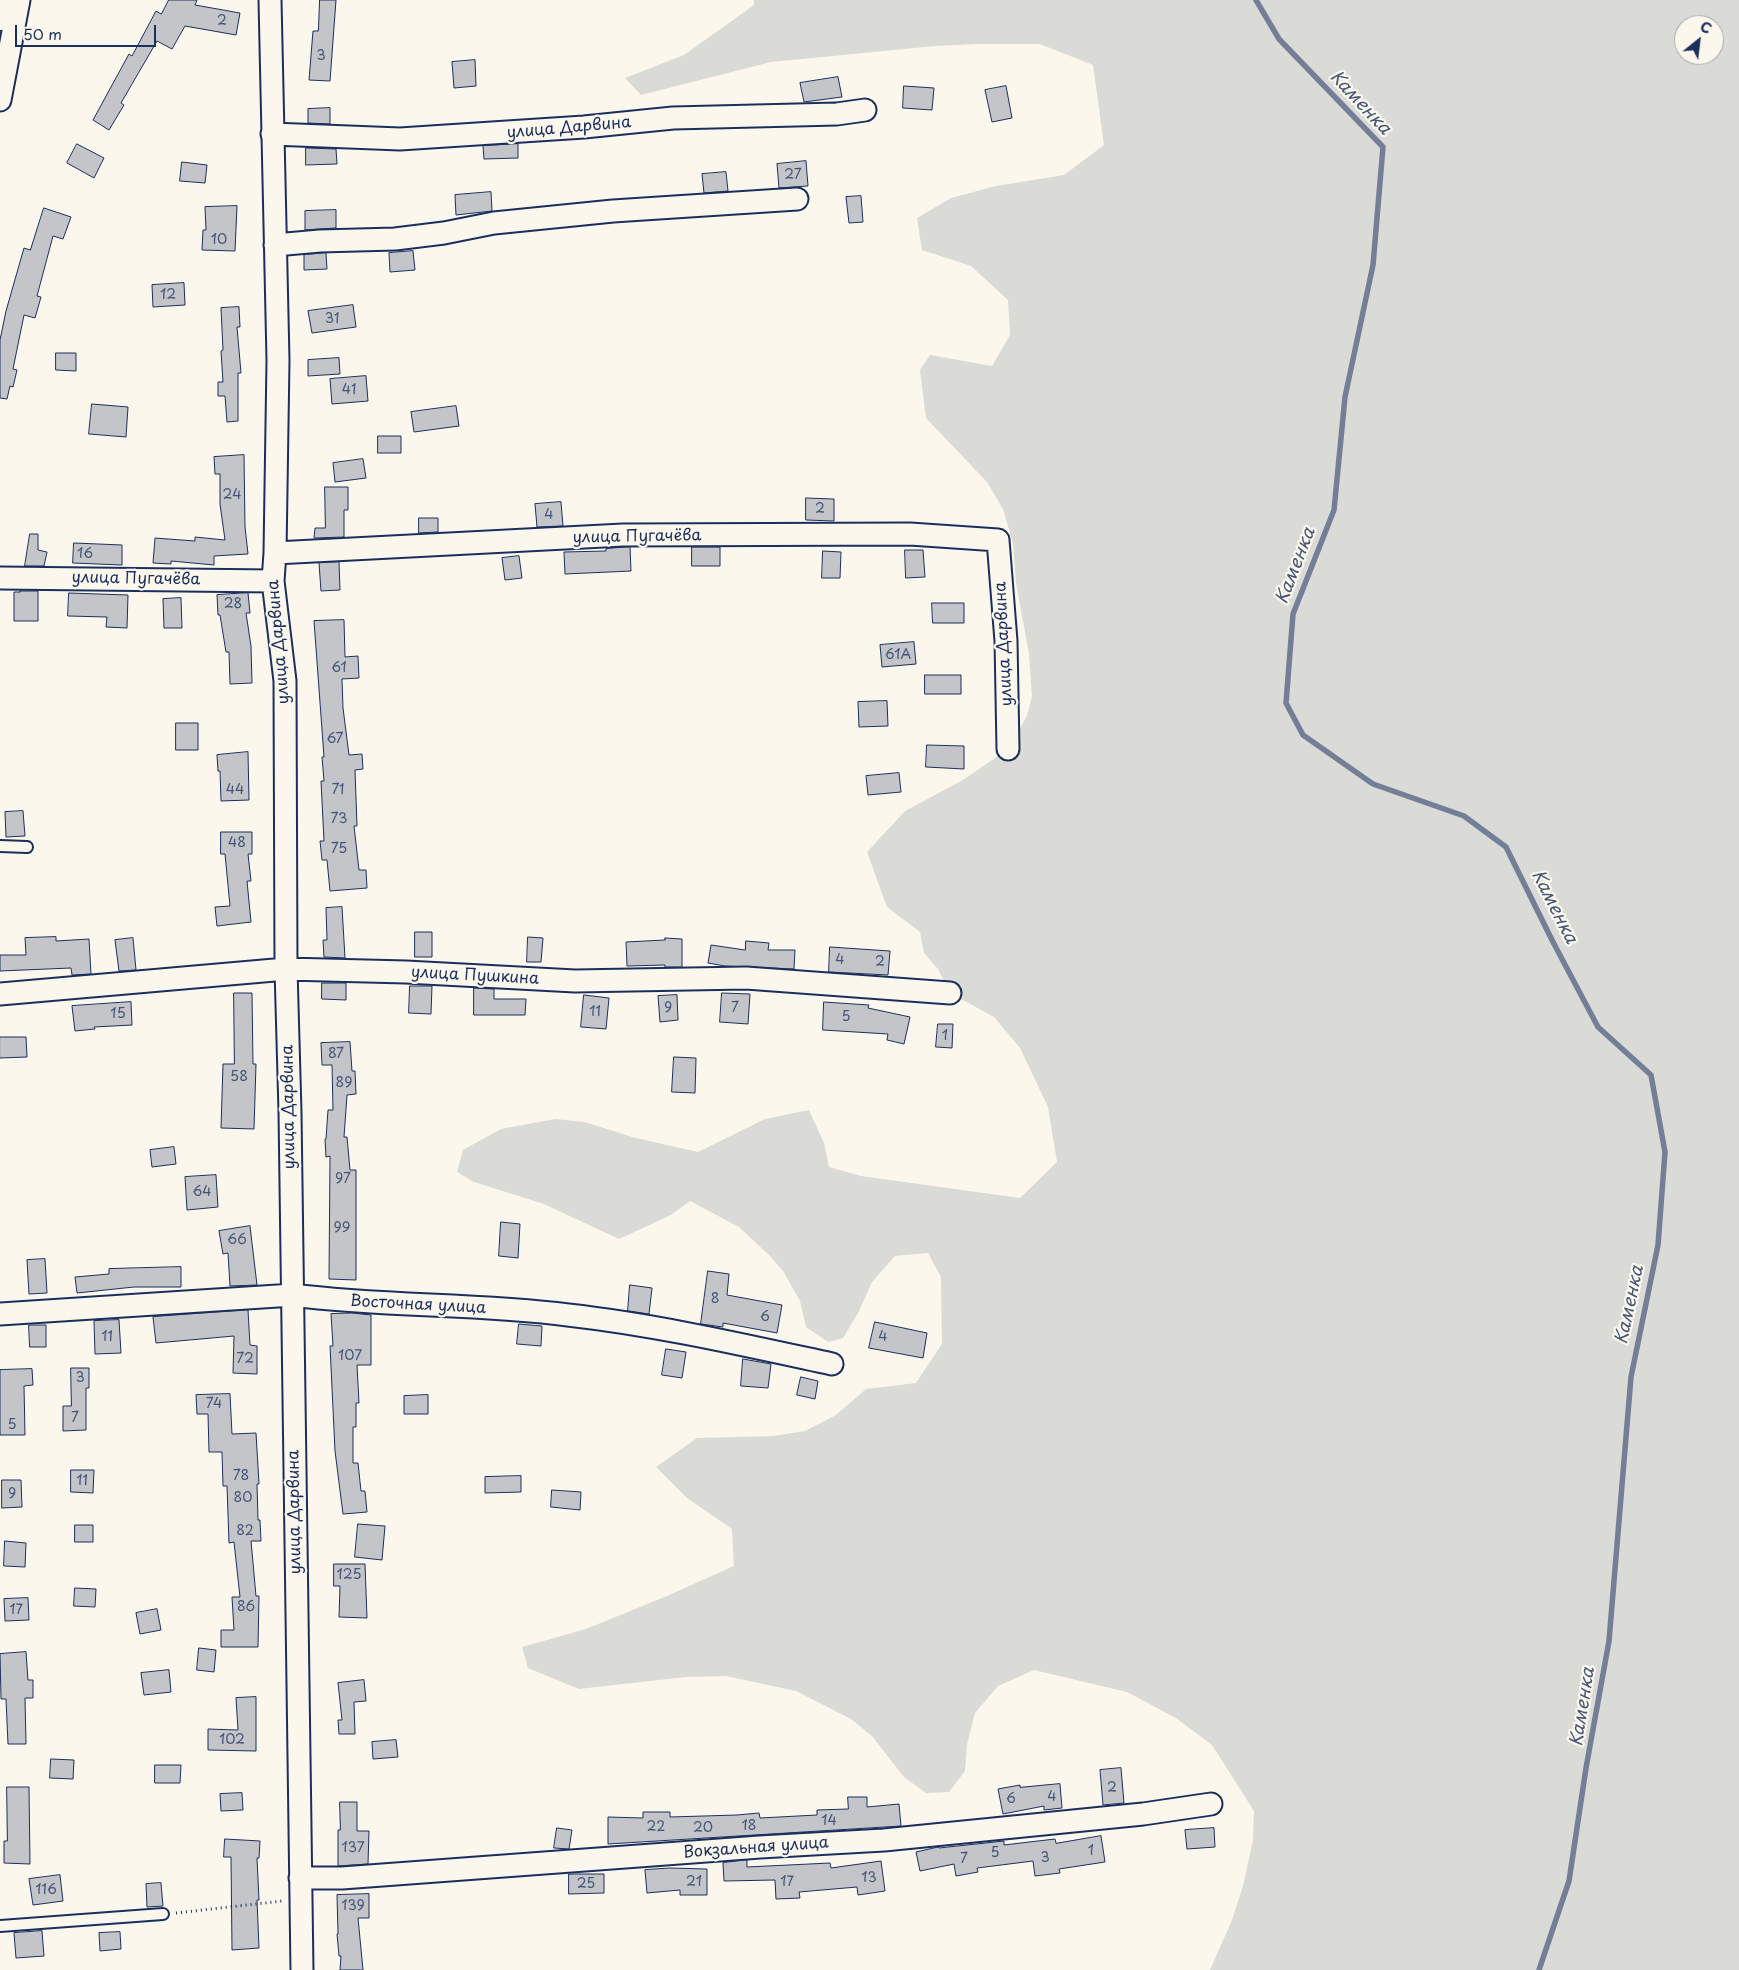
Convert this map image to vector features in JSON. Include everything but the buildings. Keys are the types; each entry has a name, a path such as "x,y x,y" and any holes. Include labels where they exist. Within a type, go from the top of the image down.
{"main road":[{"path":"0,16 11,0"}],"street":[{"path":"0,100 19,0"},
{"name":"улица Дарвина","path":"270,0 278,360 273,581 285,681 286,969 293,1295 302,1970"},
{"name":"улица Дарвина","path":"272,134 400,139 574,128 673,118 837,114 865,110"},
{"path":"275,245 320,241 395,239 494,224 613,211 797,199"},
{"name":"улица Пугачёва","path":"275,553 623,535 910,534 998,540"},
{"name":"улица Дарвина","path":"998,540 1006,641 1008,749"},
{"name":"улица Пугачёва","path":"0,578 273,581"},
{"name":"улица Пушкина","path":"0,994 31,993 286,969 406,972 575,982 746,978 950,993"},
{"name":"Восточная улица","path":"0,1314 293,1295 333,1300 567,1314 719,1339 832,1364"},
{"name":"Вокзальная улица","path":"300,1878 342,1878 760,1847 884,1840 1143,1814 1211,1804"}],"lane":[{"path":"0,846 27,847"},
{"path":"0,1926 163,1914"}],"path":[{"path":"163,1914 300,1899"}],"shaded area":[{"path":"754,0 1739,0 1739,1970 1210,1970 1232,1920 1243,1886 1253,1840 1254,1811 1212,1745 1176,1718 1127,1692 1034,1670 998,1686 975,1713 967,1744 965,1771 949,1792 926,1793 904,1777 872,1736 851,1719 796,1691 726,1676 686,1677 579,1689 528,1668 522,1647 586,1629 734,1566 732,1529 687,1498 656,1467 697,1438 773,1436 805,1431 836,1415 866,1389 916,1383 942,1344 941,1277 928,1253 895,1256 872,1282 858,1313 843,1338 828,1342 806,1327 800,1301 783,1271 770,1256 739,1227 690,1201 671,1215 619,1239 544,1204 474,1182 457,1172 463,1150 501,1129 555,1119 585,1122 632,1137 698,1152 765,1119 809,1110 824,1143 829,1167 861,1176 1020,1198 1057,1162 1048,1107 1020,1048 994,1017 950,993 938,969 924,953 920,932 887,907 867,852 905,811 963,780 1008,749 1027,716 1032,696 1029,654 1016,583 1013,543 1003,509 987,482 926,418 920,370 930,355 992,366 1010,335 1008,300 971,266 922,250 917,218 951,198 996,186 1064,175 1104,145 1093,65 1040,44 976,44 935,46 771,62 641,95 625,78 684,55 754,5"}],"waterway":[{"name":"Каменка","path":"1256,0 1279,39 1383,147 1373,265 1345,397 1334,510 1293,614 1286,703 1303,735 1373,784 1464,816 1506,847 1598,1027 1651,1075 1665,1152 1658,1245 1631,1377 1609,1641 1586,1768 1569,1881 1539,1970"}]}
